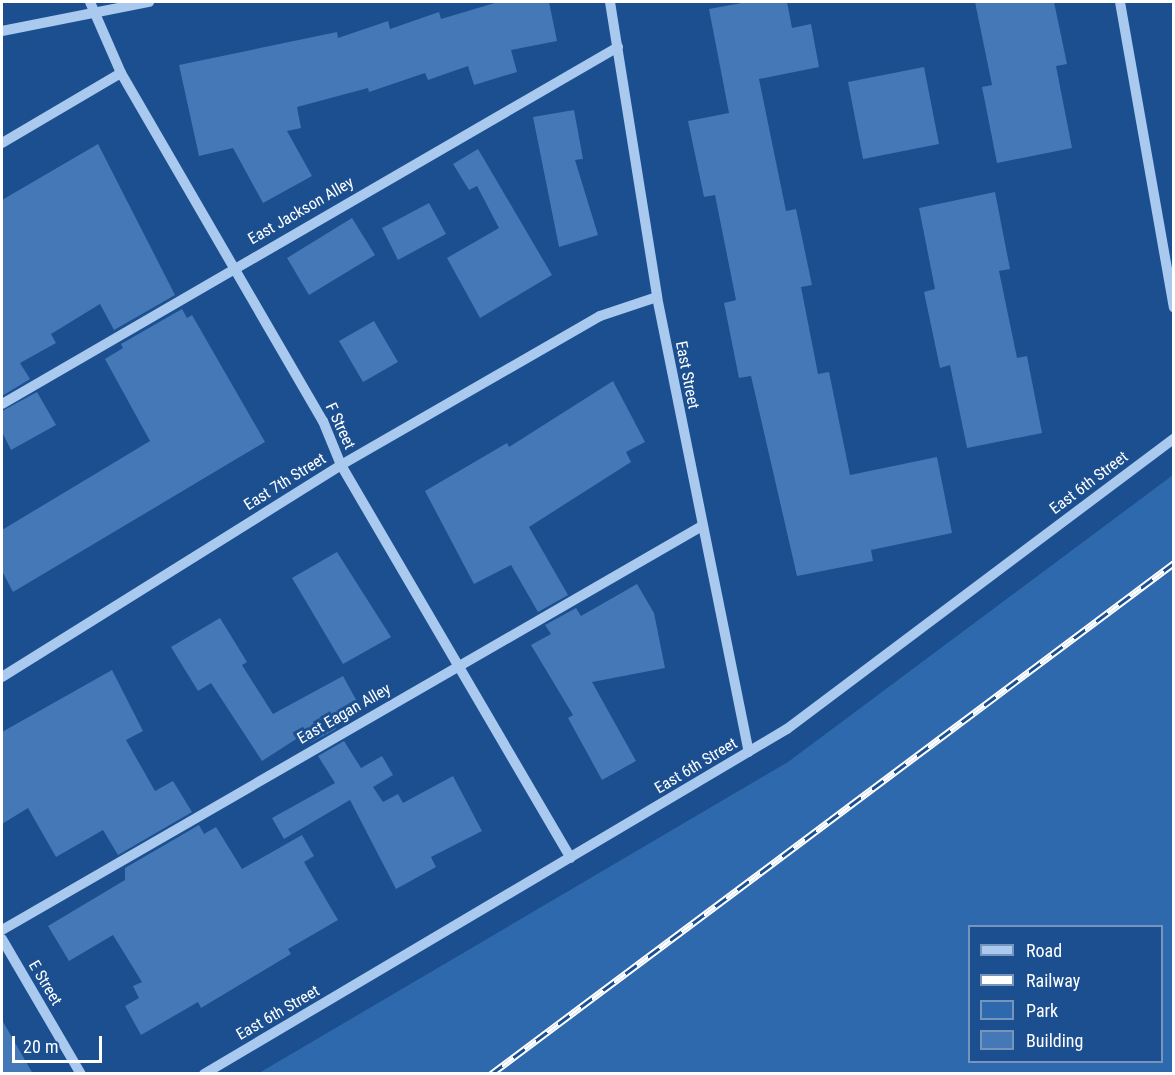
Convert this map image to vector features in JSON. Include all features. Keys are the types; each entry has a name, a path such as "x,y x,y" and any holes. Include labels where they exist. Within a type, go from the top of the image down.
{"street":[{"name":"F Street","path":"90,2 121,73 323,421 341,465 571,858"},
{"path":"2,31 149,2"},
{"name":"East Street","path":"610,2 657,297 748,752"},
{"path":"1120,2 1173,307"},
{"name":"East Jackson Alley","path":"2,404 233,267 618,47"},
{"path":"2,143 121,73"},
{"name":"East 7th Street","path":"2,677 341,465 600,316 657,297"},
{"name":"East 6th Street","path":"204,1074 748,752 1173,438"},
{"name":"East Eagan Alley","path":"2,930 702,526"},
{"name":"E Street","path":"2,939 81,1074"}],"green space":[{"path":"1173,475 1173,1073 259,1073 788,762"}],"building":[{"path":"498,2 549,2 557,41 511,50 517,72 474,85 468,66 428,80 425,73 369,92 368,88 297,107 301,128 287,131 312,176 263,203 233,148 199,156 179,65 337,32 338,38 388,21 390,29 439,12 441,19"},
{"path":"747,2 787,2 792,28 811,24 819,67 759,79 786,211 796,209 812,285 801,287 818,374 829,372 850,475 937,457 952,533 871,550 873,561 797,576 751,376 739,378 724,303 736,300 715,195 704,197 688,121 729,113 709,9"},
{"path":"975,2 1054,2 1067,64 1056,66 1072,148 997,163 982,87 992,85"},
{"path":"924,67 939,144 863,159 848,82"},
{"path":"574,110 583,159 575,160 598,235 559,247 533,117"},
{"path":"98,144 175,295 114,330 100,304 51,334 56,343 20,363 30,379 2,396 2,200"},
{"path":"478,149 552,275 480,318 447,258 499,228 477,186 469,190 453,164"},
{"path":"995,192 1010,269 999,271 1017,358 1027,356 1042,433 967,448 950,365 940,368 924,292 935,289 919,208"},
{"path":"429,203 446,234 398,260 382,228"},
{"path":"352,218 375,255 309,295 287,258"},
{"path":"182,309 187,318 192,315 265,442 13,592 2,571 2,530 150,441 105,359 123,348 121,344"},
{"path":"374,321 398,362 363,382 339,341"},
{"path":"613,381 645,442 626,452 631,462 529,527 568,595 538,612 511,565 474,584 425,491 507,443 509,447"},
{"path":"37,392 56,425 11,450 2,432 2,411"},
{"path":"337,552 391,637 343,664 292,578"},
{"path":"637,584 654,613 665,668 592,682 636,761 602,780 568,718 573,715 531,645 551,634 545,625 576,608 581,616"},
{"path":"220,618 247,662 242,665 273,714 343,676 359,705 331,721 336,729 310,743 304,734 262,761 211,683 198,691 171,647"},
{"path":"112,670 143,731 126,740 155,791 173,781 192,812 118,855 103,830 56,857 28,808 2,824 2,732"},
{"path":"344,741 361,768 382,756 393,775 373,787 383,802 398,794 403,803 453,776 482,831 431,857 436,867 396,889 350,800 284,839 272,818 335,783 318,756"},
{"path":"199,825 204,834 216,827 242,869 302,835 314,856 304,862 338,920 288,949 291,954 201,1008 198,1002 141,1035 125,1006 139,998 133,986 142,982 113,935 69,961 48,926 125,880 125,868"},
{"path":"2,1020 33,1074 2,1074"}],"railway":[{"path":"491,1074 1174,563"}]}
